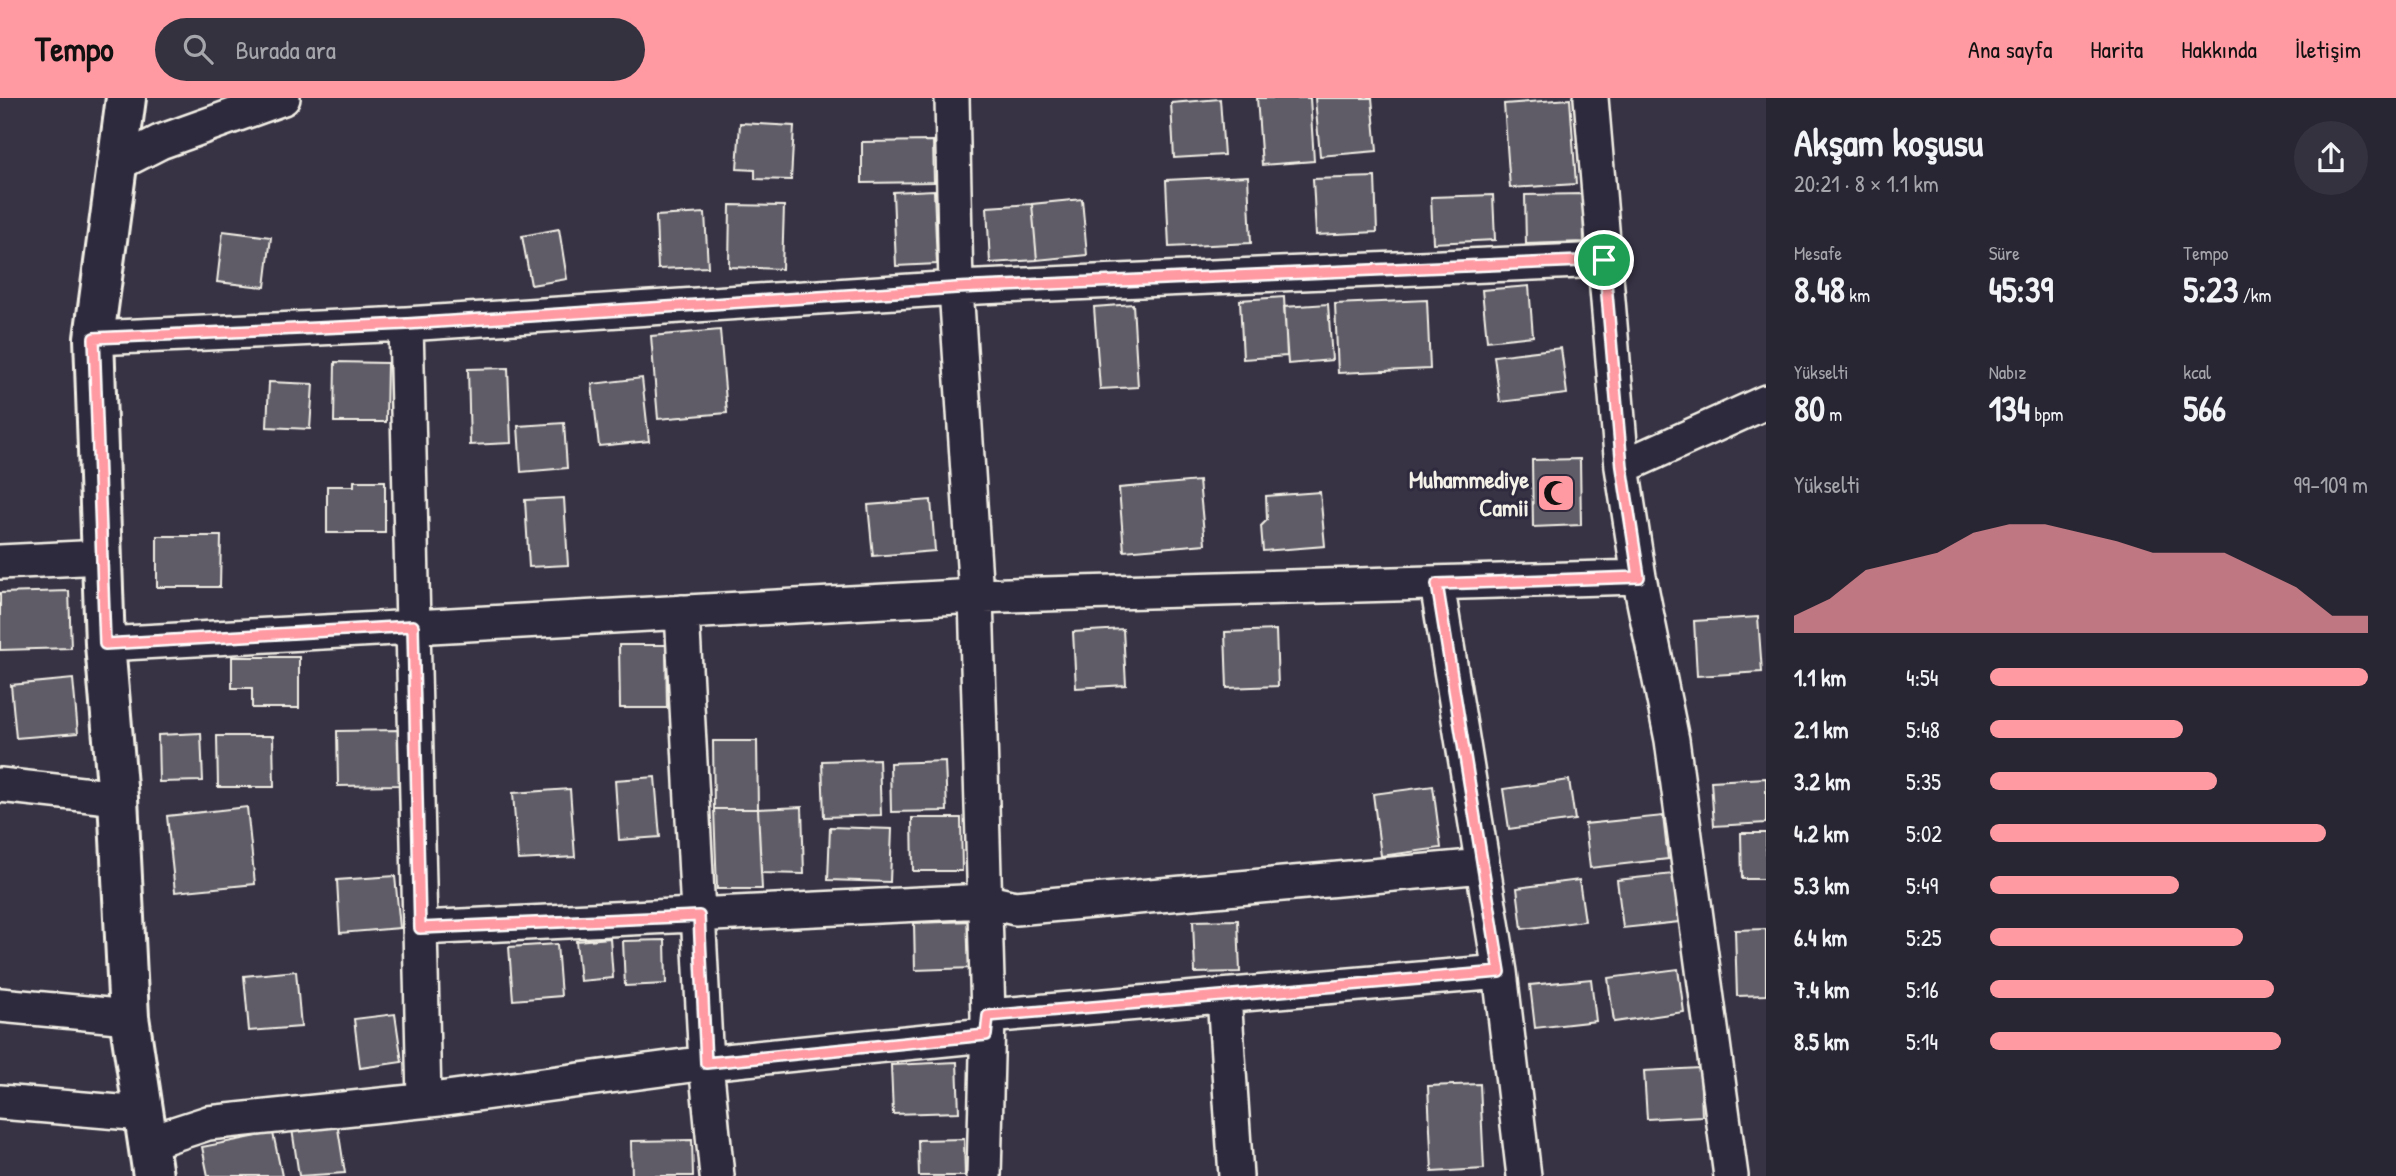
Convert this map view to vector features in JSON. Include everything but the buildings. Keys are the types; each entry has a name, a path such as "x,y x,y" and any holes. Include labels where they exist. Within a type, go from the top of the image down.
{"street":[{"path":"126,98 94,338 105,644 118,798 129,1017 147,1144"},
{"path":"119,163 160,142 284,98"},
{"path":"952,98 956,288 976,596 987,1026 984,1176"},
{"path":"1591,98 1622,467 1639,577 1672,740 1731,1176"},
{"path":"94,338 407,324 956,288 1604,260"},
{"path":"407,324 424,1100"},
{"path":"1622,467 1766,402"},
{"path":"0,562 102,557"},
{"path":"105,644 976,596 1639,577"},
{"path":"1437,584 1500,972 1524,1176"},
{"path":"682,612 706,1063 717,1176"},
{"path":"0,785 118,798"},
{"path":"420,928 984,901 1015,908 1483,866"},
{"path":"0,1102 147,1144 208,1123 424,1100 1224,996 1500,972"},
{"path":"1224,996 1236,1176"},
{"path":"0,1004 129,1017"}],"place":[{"name":"Muhammediye Camii","path":"1556,493"}],"route":[{"path":"1604,260 1622,467 1639,577 1437,584 1500,972 988,1016 986,1035 706,1063 699,916 420,928 413,626 105,644 94,338 407,324 956,288 1604,260"}]}
